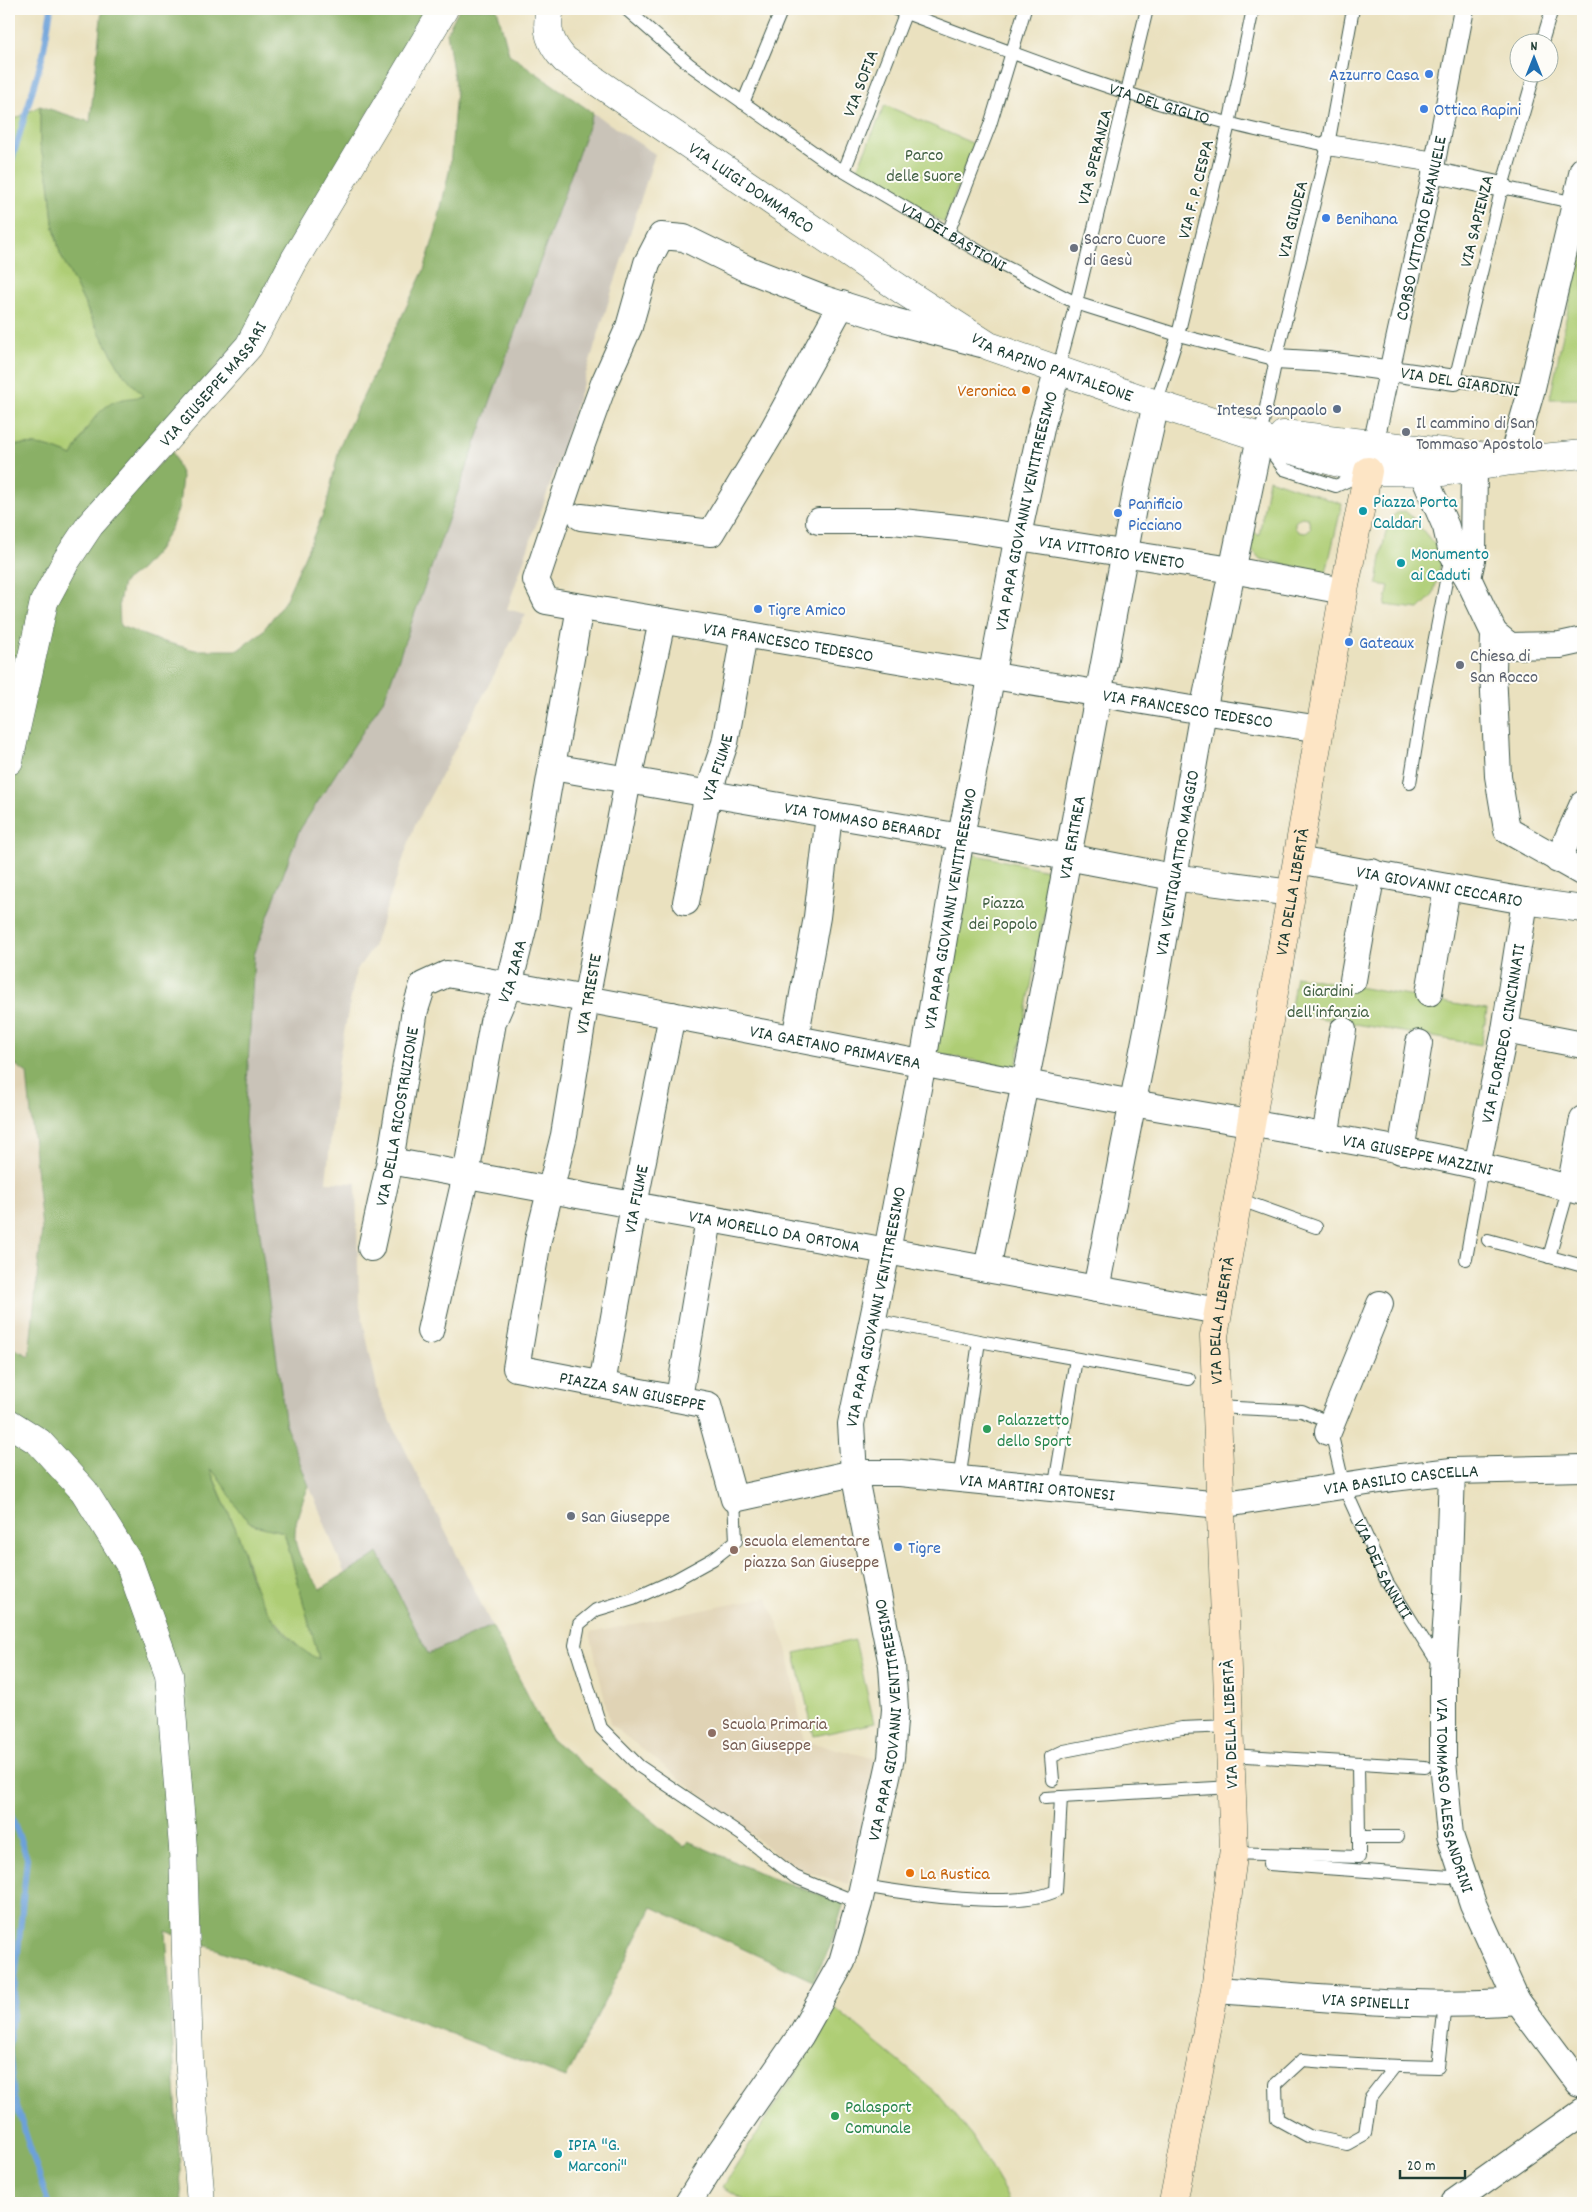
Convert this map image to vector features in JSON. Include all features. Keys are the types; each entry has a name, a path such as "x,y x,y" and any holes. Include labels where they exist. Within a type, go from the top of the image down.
{"main road":[{"name":"VIA DELLA LIBERTÀ","path":"1173,2203 1216,1990 1233,1853 1231,1755 1214,1336 1344,592 1371,458"}],"street":[{"name":"VIA GIUSEPPE MASSARI","path":"9,761 44,602 66,561 90,525 249,346 294,259 444,9"},
{"name":"VIA LUIGI DOMMARCO","path":"550,9 547,20 548,33 552,44 565,60 905,292 989,346"},
{"name":"CORSO VITTORIO EMANUELE","path":"1371,458 1434,167 1464,9"},
{"name":"VIA DEL GIGLIO","path":"1328,145 1434,167 1502,187"},
{"path":"1511,461 1531,392 1583,170"},
{"name":"VIA RAPINO PANTALEONE","path":"629,327 647,263 661,236 684,238 747,269 842,304 989,346 1156,404 1260,437 1288,449 1371,458"},
{"path":"581,517 711,533 774,427 842,304"},
{"name":"VIA FRANCESCO TEDESCO","path":"629,327 604,383 536,580 546,601 1320,729"},
{"name":"VIA DEI BASTIONI","path":"1273,359 1328,362 1390,370"},
{"name":"VIA PAPA GIOVANNI VENTITREESIMO","path":"688,2203 720,2152 801,2035 842,1962 861,1894 891,1758 895,1709 892,1665 854,1473 851,1424 888,1251 923,1062 961,837 1018,535 1042,424 1058,370"},
{"name":"VIA DEL GIARDINI","path":"1390,370 1455,380"},
{"name":"VIA ERITREA","path":"987,1269 1052,944 1066,857 1100,693 1124,552 1156,404"},
{"name":"VIA VENTIQUATTRO MAGGIO","path":"1096,1289 1149,1020 1203,711 1260,437"},
{"path":"1371,458 1443,451 1511,461"},
{"path":"1371,458 1422,472 1474,468 1511,461 1583,454"},
{"path":"1468,578 1473,555 1474,468"},
{"path":"1422,472 1446,527 1452,553 1468,578 1494,633 1510,646 1560,645 1583,640"},
{"name":"VIA VITTORIO VENETO","path":"819,521 893,521 1018,535 1232,570 1344,592"},
{"name":"VIA ZARA","path":"430,1331 466,1175 493,1022 509,985 524,925 580,607"},
{"name":"VIA TRIESTE","path":"516,1368 538,1240 564,1135 586,1000 628,780 662,621"},
{"path":"1494,633 1493,671 1498,776 1507,830 1583,873"},
{"name":"VIA FIUME","path":"686,902 708,794 725,743 744,634"},
{"name":"VIA TOMMASO BERARDI","path":"552,767 961,837 1173,877 1291,893"},
{"path":"1558,860 1583,804"},
{"path":"795,1039 817,918 829,815"},
{"name":"VIA GIOVANNI CECCARIO","path":"1297,860 1525,901 1583,909"},
{"path":"1353,980 1372,872"},
{"path":"1429,993 1447,887"},
{"name":"VIA FLORIDEO. CINCINNATI","path":"1480,1167 1525,901"},
{"name":"VIA GAETANO PRIMAVERA","path":"423,985 447,974 1251,1123"},
{"name":"VIA DELLA RICOSTRUZIONE","path":"371,1248 390,1161 415,1010 423,985"},
{"name":"VIA FIUME","path":"602,1384 634,1205 672,1015"},
{"path":"1326,1136 1343,1030"},
{"path":"1504,1030 1583,1045"},
{"path":"1401,1151 1419,1043"},
{"path":"1573,1194 1583,1119"},
{"name":"VIA GIUSEPPE MAZZINI","path":"1251,1123 1480,1167 1573,1194"},
{"name":"VIA MORELLO DA ORTONA","path":"390,1161 1218,1311"},
{"path":"679,1398 709,1219"},
{"path":"1328,1432 1380,1304"},
{"name":"PIAZZA SAN GIUSEPPE","path":"516,1368 708,1405 734,1498"},
{"path":"9,1424 39,1442 84,1491 130,1565 168,1674 183,1848 188,2059 201,2203"},
{"name":"VIA BASILIO CASCELLA","path":"1220,1505 1393,1478 1452,1471 1583,1468"},
{"name":"VIA TOMMASO ALESSANDRINI","path":"1452,1471 1448,1594 1443,1672 1443,1762 1450,1835 1473,1904 1517,2001 1579,2084 1583,2085"},
{"path":"734,1498 854,1473"},
{"name":"VIA MARTIRI ORTONESI","path":"854,1473 900,1473 1054,1490 1220,1505"},
{"name":"VIA SPINELLI","path":"1216,1990 1400,2003 1473,2005 1517,2001"},
{"path":"1453,2203 1583,2111"}],"lane":[{"name":"VIA DEI BASTIONI","path":"626,9 690,66 823,159 1002,265 1076,303 1178,335 1273,359"},
{"path":"743,103 782,9"},
{"path":"948,234 990,125 1025,9"},
{"name":"VIA SPERANZA","path":"1058,370 1147,9"},
{"name":"VIA F. P. CESPA","path":"1156,404 1178,335 1229,124 1253,9"},
{"name":"VIA GIUDEA","path":"1260,437 1273,359 1328,145 1353,9"},
{"path":"1545,32 1552,9"},
{"name":"VIA DEL GIGLIO","path":"903,10 1012,54 1127,94 1229,124 1328,145"},
{"name":"VIA SOFIA","path":"844,170 903,10"},
{"name":"VIA SAPIENZA","path":"1455,380 1502,187 1532,82"},
{"path":"1502,187 1576,203"},
{"name":"VIA DEL GIARDINI","path":"1455,380 1531,392"},
{"path":"1410,783 1425,690 1452,553"},
{"path":"1466,1259 1480,1167"},
{"path":"1549,1257 1573,1194"},
{"path":"1238,1199 1316,1227"},
{"path":"1488,1240 1583,1266"},
{"path":"874,1320 1188,1379"},
{"path":"959,1480 979,1341"},
{"path":"1054,1490 1076,1359"},
{"name":"VIA DEI SANNITI","path":"1216,1408 1302,1411 1321,1419 1333,1440 1344,1487 1387,1582 1443,1672"},
{"path":"734,1498 736,1541 713,1559 675,1580 633,1598 596,1610 579,1624 575,1645 601,1728 638,1766 742,1835 795,1877 861,1894 1003,1899 1045,1896 1056,1891 1061,1797"},
{"path":"1053,1780 1051,1757 1064,1751 1182,1728 1229,1726"},
{"path":"1231,1755 1425,1767"},
{"path":"1233,1853 1359,1857 1358,1763"},
{"path":"1046,1798 1232,1787"},
{"path":"1359,1837 1398,1837"},
{"path":"1269,1864 1464,1878"},
{"path":"1395,2066 1370,2098 1365,2134 1347,2144 1308,2136 1277,2119 1276,2084 1302,2060 1438,2067 1445,2004"}],"shaded area":[{"path":"593,113 655,154 562,450 507,609 526,614 414,827 373,947 356,971 339,1059 326,1182 356,1183 359,1302 379,1397 492,1626 428,1654 388,1682 286,1427 245,1122 254,955 299,831 385,697"},
{"path":"9,1060 27,1073 32,1087 42,1229 29,1356 9,1346"},
{"name":"Scuola Primaria San Giuseppe","path":"767,1597 787,1648 804,1741 877,1759 848,1884 794,1868 610,1724 590,1633"}],"green space":[{"path":"102,9 425,9 252,327 93,508 9,734 9,446 26,444 41,446 72,456 95,417 108,405 122,399 143,396 122,372 93,321 60,253 53,223 49,181 40,145 40,106 90,122"},
{"path":"459,9 497,9 509,54 593,113 385,697 299,831 254,955 245,1122 286,1427 309,1486 298,1515 295,1541 312,1578 321,1589 378,1553 428,1654 492,1626 550,1738 684,1846 688,1841 771,1878 844,1903 830,1947 813,1981 652,1907 566,2078 441,2030 166,1931 182,2203 9,2203 9,1346 29,1356 42,1229 27,1073 9,1060 9,789 42,627 90,536 172,451 182,476 179,507 171,528 158,550 141,569 123,583 119,603 120,626 157,640 195,650 238,650 262,632 285,601 326,507 340,445 424,270 436,230 450,167 456,91 447,32","holes":["210,1469 244,1517 254,1524 284,1532 319,1659 308,1653 287,1636 261,1600 250,1576 237,1532"]},
{"name":"Parco delle Suore","path":"885,105 974,144 944,223 857,169"},
{"path":"40,106 40,145 49,181 53,223 60,253 93,321 122,372 143,396 116,402 86,429 72,456 41,446 26,444 9,446 9,122"},
{"path":"1583,234 1583,399 1550,399"},
{"path":"1269,479 1342,504 1326,573 1260,559 1243,539 1246,524 1259,536","holes":["1301,517 1308,518 1311,528 1305,533 1299,532 1295,528 1295,522"]},
{"path":"1405,511 1443,555 1433,595 1419,609 1385,605 1389,586 1377,584 1384,541 1389,524 1394,515"},
{"name":"Piazza dei Popolo","path":"972,854 1052,871 1016,1068 935,1053"},
{"name":"Giardini dell'infanzia","path":"1296,976 1487,1010 1481,1045 1290,1013"},
{"path":"209,1467 226,1487 243,1516 252,1524 284,1532 319,1659 306,1654 299,1648 271,1615 257,1594 238,1534"},
{"path":"855,1640 874,1723 814,1736 795,1653"},
{"path":"836,2009 936,2092 972,2136 1005,2192 1009,2203 751,2203 723,2187"}],"waterway":[{"path":"9,170 43,55 51,9"},
{"path":"9,1809 27,1858 9,2046 14,2098 48,2203"}],"place":[{"name":"Azzurro Casa","path":"1429,74"},
{"name":"Ottica Rapini","path":"1424,109"},
{"name":"Benihana","path":"1326,218"},
{"name":"Sacro Cuore di Gesù","path":"1074,248"},
{"name":"Veronica","path":"1026,390"},
{"name":"Intesa Sanpaolo","path":"1337,409"},
{"name":"Il cammino di San Tommaso Apostolo","path":"1406,432"},
{"name":"Piazza Porta Caldari","path":"1363,511"},
{"name":"Panificio Picciano","path":"1118,513"},
{"name":"Monumento ai Caduti","path":"1401,563"},
{"name":"Tigre Amico","path":"758,609"},
{"name":"Gateaux","path":"1349,642"},
{"name":"Chiesa di San Rocco","path":"1460,665"},
{"name":"Palazzetto dello Sport","path":"987,1429"},
{"name":"San Giuseppe","path":"571,1516"},
{"name":"Tigre","path":"898,1547"},
{"name":"scuola elementare piazza San Giuseppe","path":"734,1550"},
{"name":"Scuola Primaria San Giuseppe","path":"712,1733"},
{"name":"La Rustica","path":"910,1873"},
{"name":"Palasport Comunale","path":"835,2116"},
{"name":"IPIA \"G. Marconi\"","path":"558,2154"}]}
